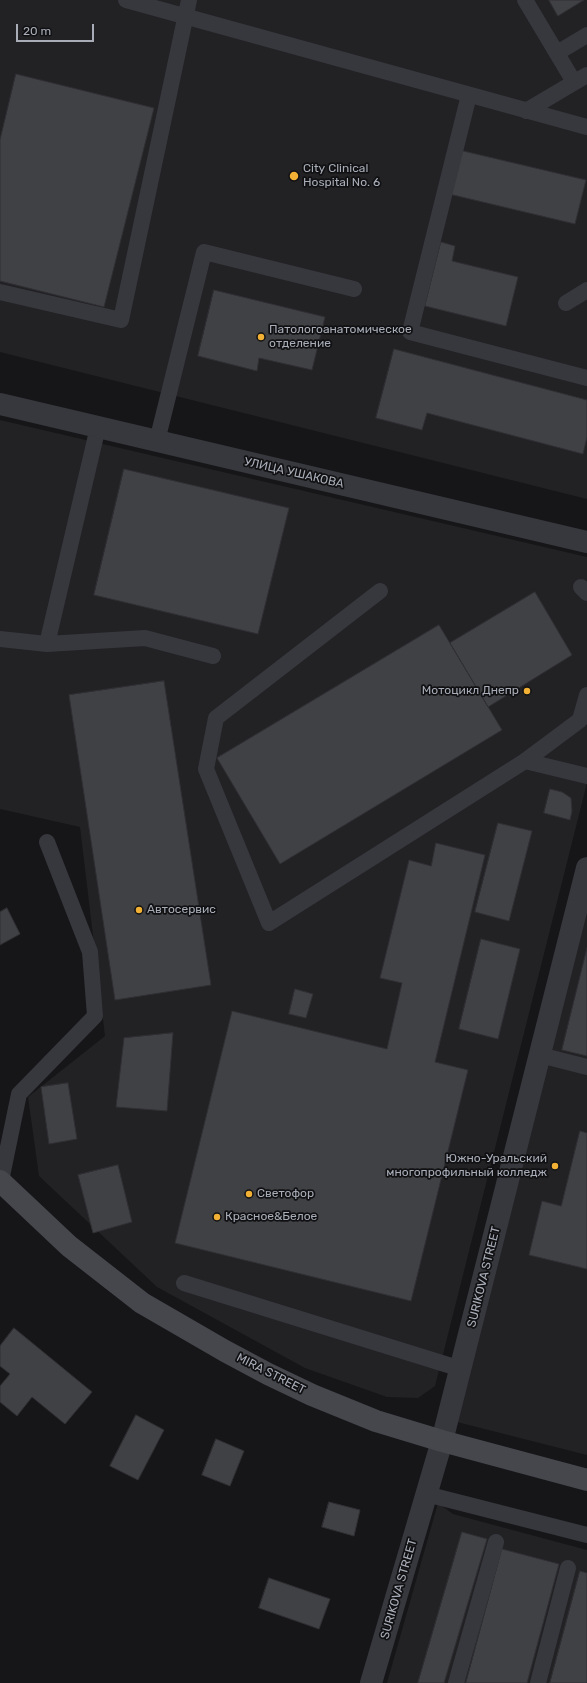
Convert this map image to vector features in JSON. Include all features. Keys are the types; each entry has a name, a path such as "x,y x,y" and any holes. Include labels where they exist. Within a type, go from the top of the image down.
{"main road":[{"name":"MIRA STREET","path":"0,1181 75,1251 142,1303 244,1361 312,1394 376,1421 442,1441 587,1480"}],"street":[{"name":"УЛИЦА УШАКОВА","path":"0,404 587,542"},
{"name":"SURIKOVA STREET","path":"371,1683 442,1441 587,868"}],"lane":[{"path":"126,0 187,8 469,95 587,127"},
{"path":"525,0 557,53 581,79 526,111"},
{"path":"0,292 121,320 187,8"},
{"path":"557,53 587,34"},
{"path":"469,95 410,332 587,378"},
{"path":"157,441 204,252 354,289"},
{"path":"566,303 587,290"},
{"path":"47,644 98,427"},
{"path":"380,591 216,718 206,769 269,923 526,761 580,720 587,695"},
{"path":"0,639 47,644 145,638 213,656"},
{"path":"526,761 587,776"},
{"path":"0,1181 19,1094 95,1016 90,952 47,842"},
{"path":"540,1055 587,1067"},
{"path":"0,1124 14,1114"},
{"path":"184,1283 461,1369"},
{"path":"426,1494 587,1535"},
{"path":"456,1683 496,1542"},
{"path":"538,1683 568,1568"}],"shaded area":[{"name":"City Clinical Hospital No. 6","path":"0,0 587,0 587,499 0,352"},
{"path":"0,420 587,557 587,783 435,1386 418,1398 387,1397 305,1368 157,1287 39,1176 28,1097 105,1036 80,827 0,809"},
{"name":"Южно-Уральский многопрофильный колледж","path":"587,909 587,1455 457,1422"},
{"path":"438,1503 453,1514 587,1550 587,1683 387,1683"}],"building":[{"path":"549,0 584,0 558,16"},
{"path":"16,74 154,108 104,307 0,281 0,140"},
{"path":"459,150 586,180 575,224 449,194"},
{"path":"441,242 455,246 452,261 518,277 506,326 425,306"},
{"name":"Патологоанатомическое отделение","path":"214,290 325,317 312,370 259,358 257,371 198,356"},
{"path":"394,349 587,400 587,437 583,454 427,413 422,430 376,418"},
{"path":"124,469 289,508 258,634 94,595"},
{"path":"535,592 572,655 488,707 450,643"},
{"path":"439,625 502,730 280,864 217,758"},
{"path":"164,681 211,985 115,1000 69,695"},
{"path":"550,789 562,792 571,798 572,811 570,820 544,813"},
{"path":"498,823 532,831 509,921 475,912"},
{"path":"436,843 485,855 435,1062 468,1070 411,1301 175,1243 232,1011 387,1049 402,983 380,978 409,860 431,866"},
{"path":"7,908 20,934 0,945 0,912"},
{"path":"481,939 520,949 498,1039 459,1029"},
{"path":"587,948 587,1056 562,1050"},
{"path":"295,989 313,994 306,1018 289,1014"},
{"path":"173,1033 167,1111 116,1107 124,1038"},
{"path":"68,1083 77,1139 49,1144 41,1087"},
{"path":"580,1131 587,1133 587,1269 529,1255 542,1201 561,1206"},
{"path":"118,1165 132,1222 93,1233 78,1175"},
{"path":"14,1328 92,1392 65,1424 32,1397 17,1416 0,1402 0,1386 10,1374 0,1366 0,1346"},
{"path":"136,1415 164,1430 138,1480 110,1466"},
{"path":"216,1439 244,1451 230,1486 202,1475"},
{"path":"329,1502 360,1510 354,1536 322,1527"},
{"path":"462,1532 487,1539 444,1683 418,1683"},
{"path":"502,1549 559,1564 527,1683 466,1683"},
{"path":"580,1571 587,1573 587,1683 550,1683"},
{"path":"269,1578 330,1599 319,1629 259,1608"}],"place":[{"name":"City Clinical Hospital No. 6","path":"294,176"},
{"name":"Патологоанатомическое отделение","path":"261,337"},
{"name":"Мотоцикл Днепр","path":"527,691"},
{"name":"Автосервис","path":"139,910"},
{"name":"Южно-Уральский многопрофильный колледж","path":"555,1166"},
{"name":"Светофор","path":"249,1194"},
{"name":"Красное&Белое","path":"217,1217"}]}
